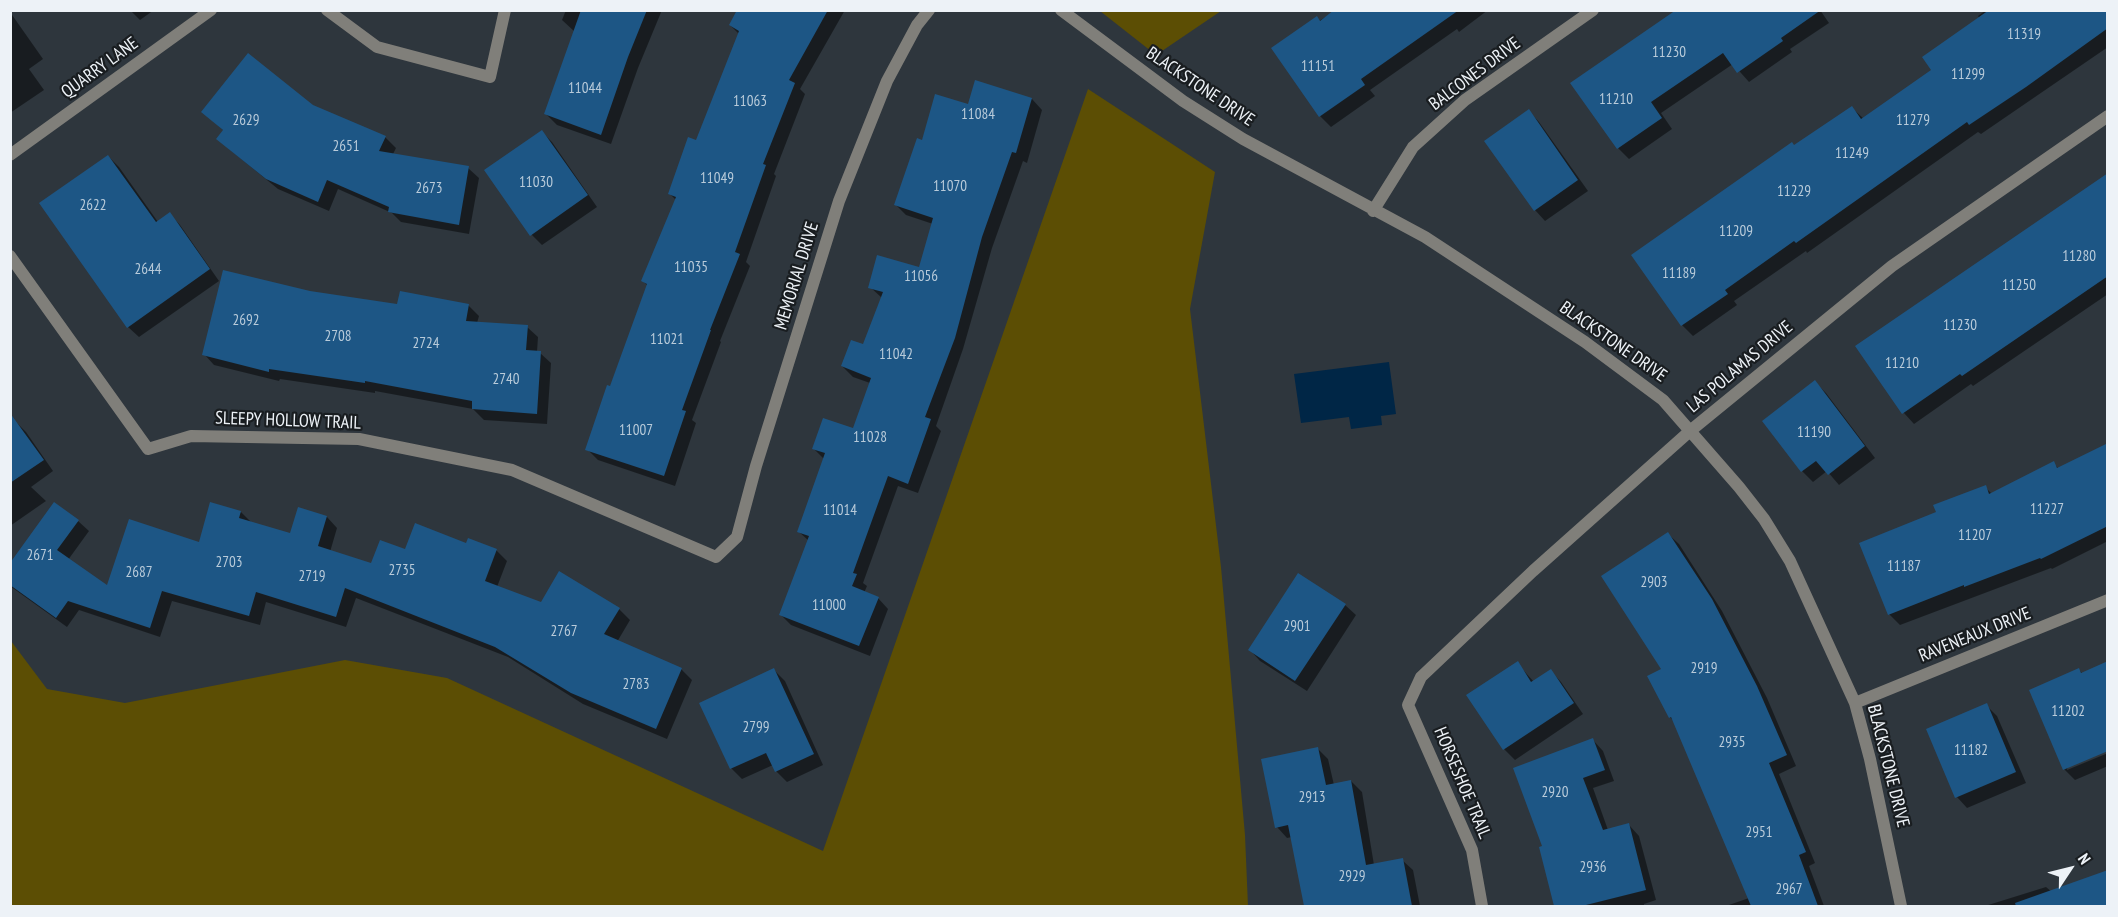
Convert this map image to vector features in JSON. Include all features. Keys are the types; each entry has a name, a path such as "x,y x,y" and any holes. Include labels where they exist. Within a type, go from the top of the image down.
{"street":[{"name":"QUARRY LANE","path":"10,155 211,10"},
{"path":"327,10 377,47 490,77 505,10"},
{"name":"MEMORIAL DRIVE","path":"716,557 737,537 756,466 839,201 887,81 917,26 929,10"},
{"name":"BLACKSTONE DRIVE","path":"1061,10 1183,101 1243,139 1425,237 1586,342 1663,400 1739,487 1764,519 1790,561 1855,703 1870,759 1901,906"},
{"name":"BALCONES DRIVE","path":"1373,211 1413,147 1465,100 1593,10"},
{"name":"LAS POLAMAS DRIVE","path":"1421,677 1533,571 1690,431 1892,266 2108,116"},
{"name":"SLEEPY HOLLOW TRAIL","path":"10,256 148,449 191,436 359,440 512,470 716,557"},
{"name":"RAVENEAUX DRIVE","path":"1855,703 2108,600"},
{"name":"HORSESHOE TRAIL","path":"1421,677 1408,705 1472,850 1482,906"}],"shaded area":[{"path":"1100,11 1221,11 1156,55"},
{"path":"1088,89 1215,172 1190,309 1221,567 1245,835 1248,906 11,906 11,641 47,689 125,703 345,660 447,678 823,851"}],"water":[{"path":"1389,362 1396,414 1381,416 1382,425 1351,429 1349,417 1301,423 1294,374"}],"building":[{"path":"581,10 647,10 601,135 544,114"},
{"path":"737,10 828,10 789,80 795,83 763,164 766,165 735,252 740,254 682,410 686,411 664,476 585,450 607,385 610,386 647,284 641,281 676,197 668,194 688,137 696,140 739,31 729,25"},
{"path":"1334,10 1459,10 1361,79 1365,85 1319,117 1271,48 1317,16 1320,21"},
{"path":"1676,10 1821,10 1781,38 1783,41 1737,73 1723,53 1651,102 1662,118 1617,149 1570,83"},
{"path":"1989,10 2108,10 2108,28 2026,87 1969,125 1967,122 1796,243 1794,241 1725,290 1728,294 1681,326 1631,255 1792,142 1794,145 1852,106 1861,119 1931,70 1922,57"},
{"path":"248,53 313,105 386,136 379,151 469,166 459,225 388,212 389,207 327,180 318,202 266,179 216,139 223,130 201,112"},
{"path":"975,80 1032,98 1016,153 1012,152 982,237 955,338 925,417 931,419 908,484 888,476 853,573 857,574 852,586 879,597 859,646 779,615 809,536 797,532 825,453 812,449 823,418 853,428 871,378 841,366 851,340 863,344 883,292 868,288 877,255 919,267 933,218 894,205 917,138 922,140 935,94 968,104"},
{"path":"1529,109 1578,180 1534,211 1484,141"},
{"path":"542,130 588,195 530,236 484,170"},
{"path":"108,155 156,222 170,212 210,269 127,328 39,203"},
{"path":"2108,173 2108,276 1962,376 1960,374 1902,414 1855,346"},
{"path":"223,270 310,291 397,304 400,291 469,304 466,321 528,325 526,350 541,351 537,414 472,409 472,401 365,381 365,383 269,369 269,372 202,355"},
{"path":"1815,380 1865,446 1828,475 1816,461 1801,472 1762,421"},
{"path":"10,413 44,460 10,483"},
{"path":"2108,443 2108,526 2041,559 1964,587 1964,585 1888,615 1859,543 1936,512 1933,505 1986,485 1989,494 2054,461 2057,468"},
{"path":"54,502 79,520 57,550 107,585 129,519 199,542 210,502 241,511 239,518 290,533 298,507 327,516 318,546 371,563 380,540 405,549 415,523 466,543 468,538 497,549 485,581 541,602 559,571 620,608 604,634 682,668 656,729 571,693 495,647 345,588 336,617 256,592 249,616 162,591 150,628 68,601 56,618 10,585 10,563"},
{"path":"1668,532 1712,599 1757,686 1787,755 1769,763 1806,852 1799,855 1818,906 1751,906 1671,717 1669,718 1647,676 1661,669 1601,576"},
{"path":"1298,573 1346,604 1295,681 1248,650"},
{"path":"1518,661 1531,682 1551,669 1574,703 1503,750 1466,695"},
{"path":"2108,661 2108,751 2063,770 2029,690 2079,668 2081,673"},
{"path":"774,668 814,754 775,772 766,753 730,769 699,703"},
{"path":"1987,703 2016,772 1955,798 1926,729"},
{"path":"1593,738 1605,770 1583,778 1603,830 1629,823 1646,890 1582,906 1554,906 1539,847 1542,846 1513,768"},
{"path":"1318,747 1326,785 1351,780 1366,865 1403,858 1412,906 1304,906 1288,825 1275,828 1261,759"},
{"path":"2108,870 2108,906 2016,906 2015,903"}]}
